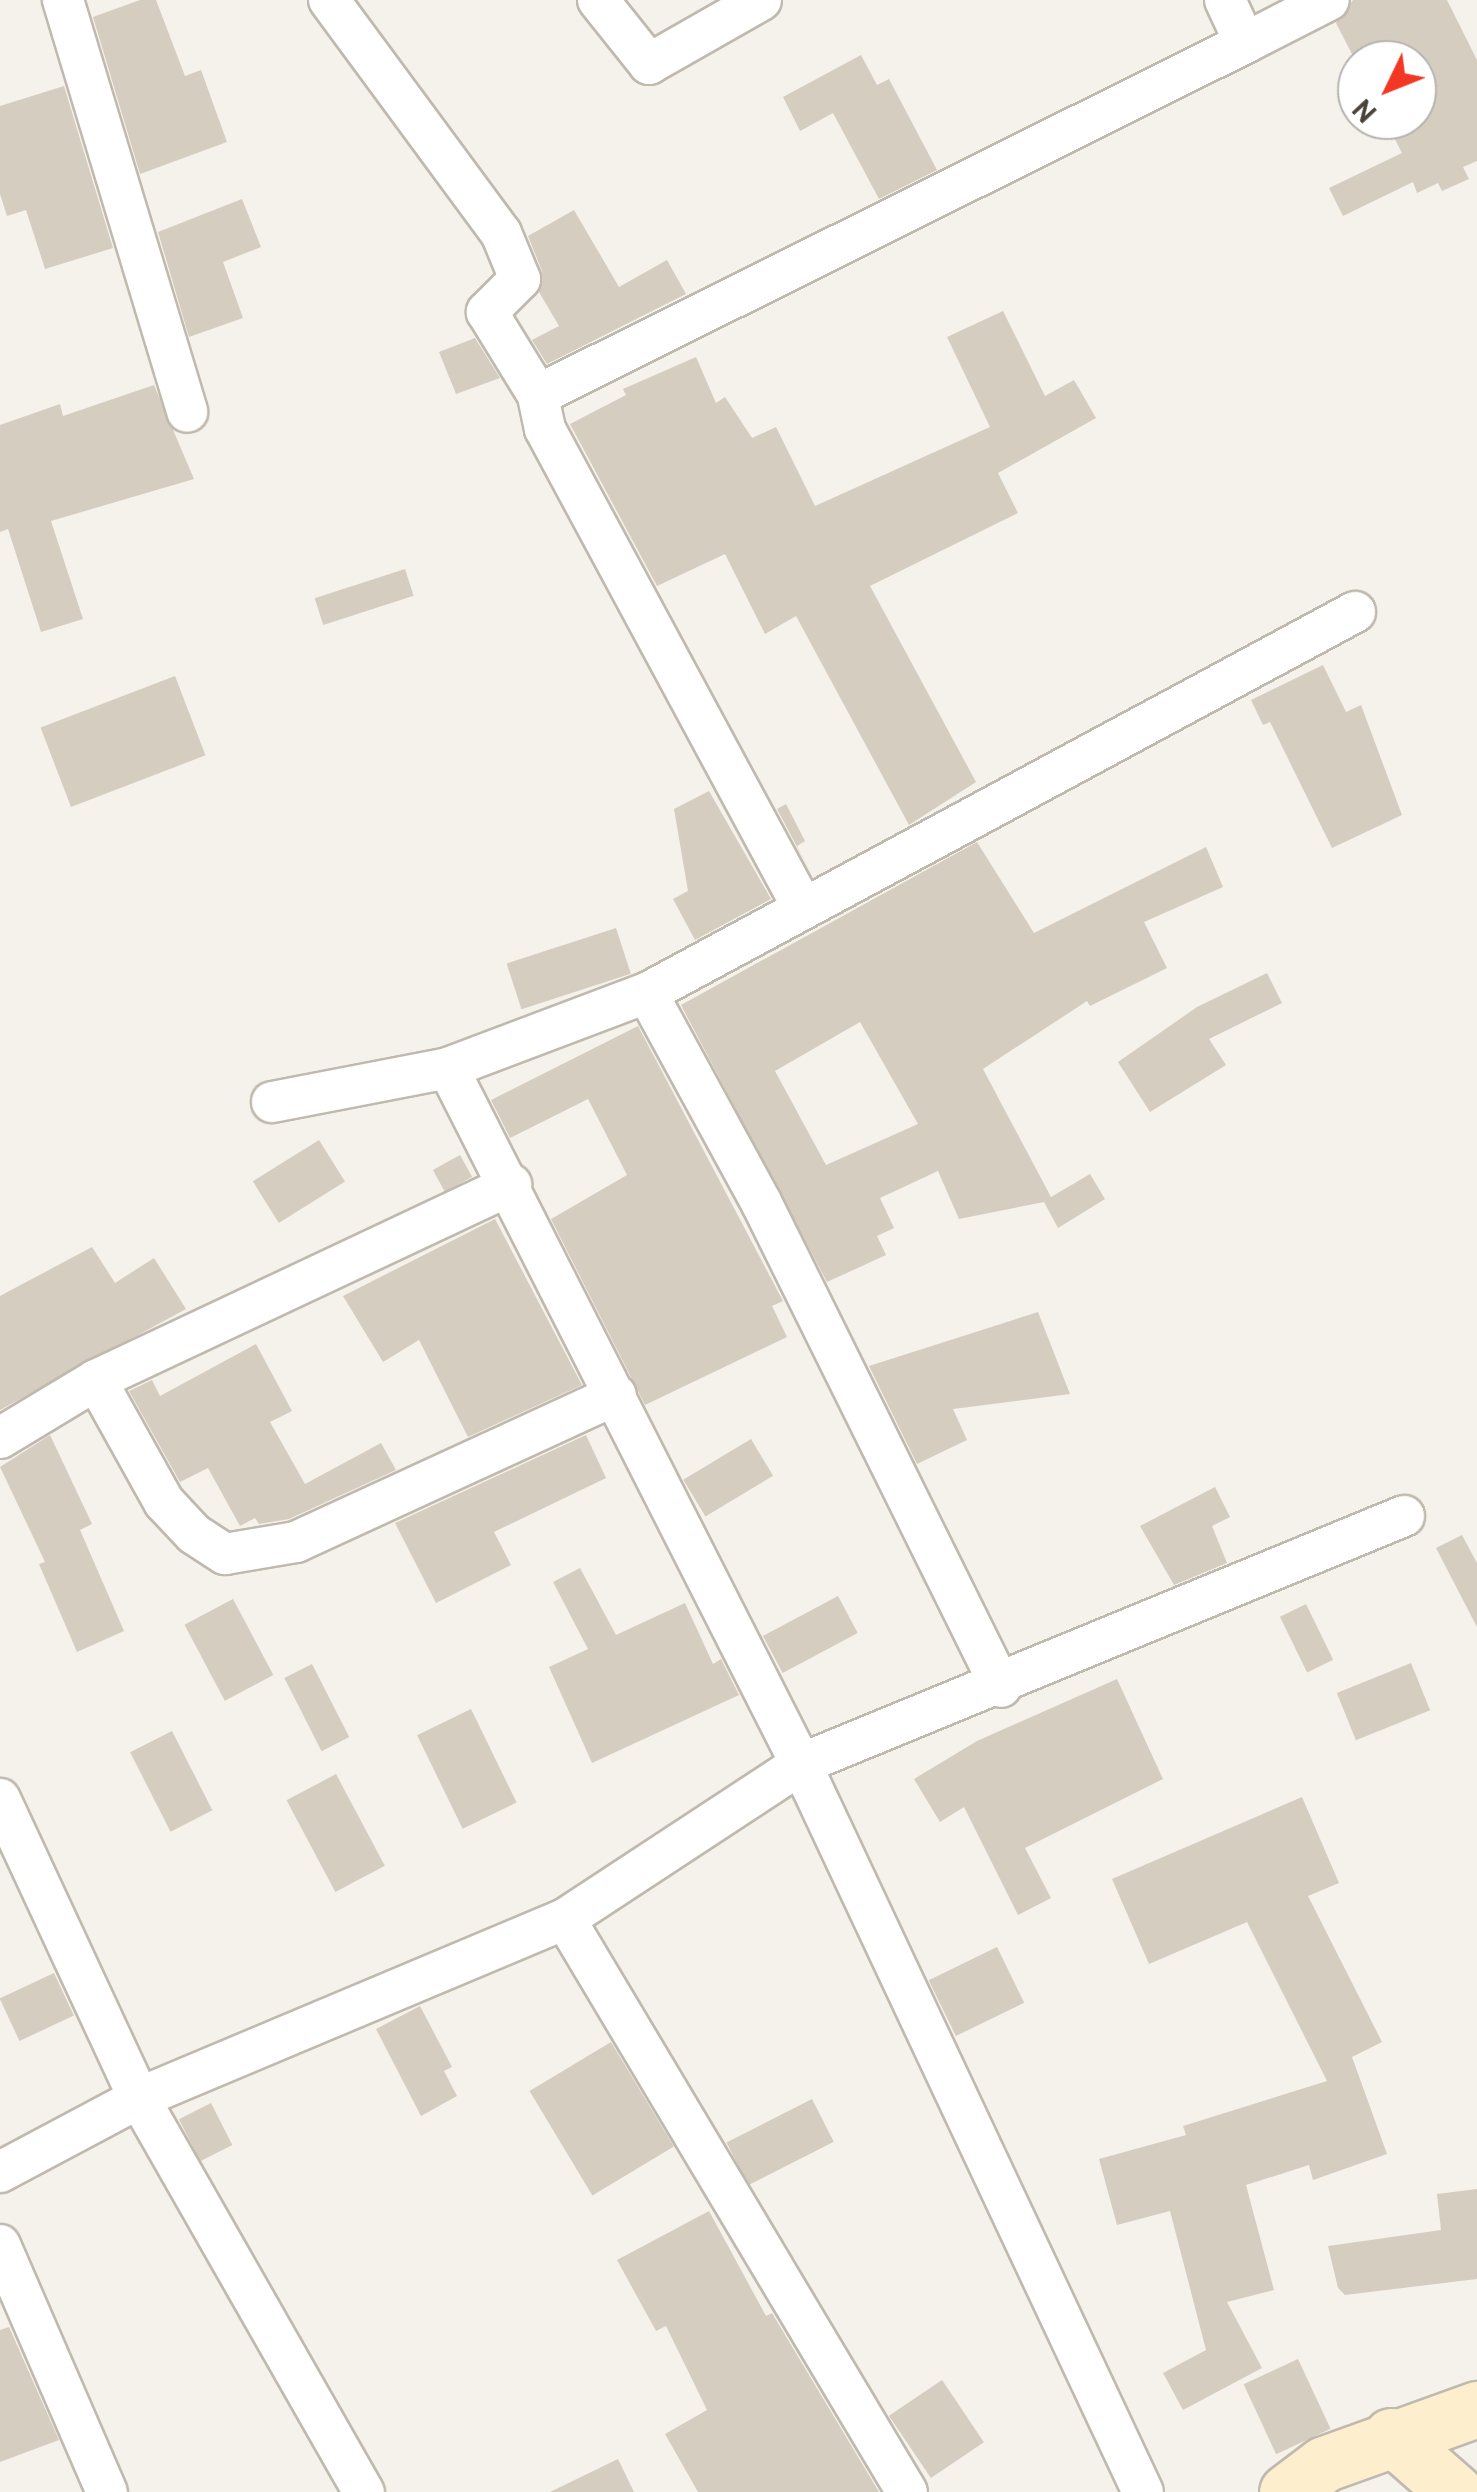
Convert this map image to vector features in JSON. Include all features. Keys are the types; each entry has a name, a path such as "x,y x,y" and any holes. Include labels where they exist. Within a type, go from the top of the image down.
{"street":[{"path":"63,0 187,412"},
{"path":"329,0 501,232 520,279 487,312 538,394 545,429 802,906"},
{"path":"598,0 649,64 760,0"},
{"path":"1224,0 1245,43"},
{"path":"538,394 1329,0"},
{"path":"272,1102 448,1068 648,993 802,906 1355,612"},
{"path":"648,993 761,1202 1001,1687"},
{"path":"448,1068 511,1185 801,1764 1143,2492"},
{"path":"0,1438 96,1380 511,1185"},
{"path":"96,1380 164,1502 194,1534 225,1554 296,1542 616,1395"},
{"path":"0,2172 138,2098 564,1919 801,1764 1001,1687 1404,1516"},
{"path":"0,1799 138,2098 364,2492"},
{"path":"564,1919 907,2492"},
{"path":"0,2244 106,2492"},
{"path":"1323,2483 1391,2436 1477,2409"},
{"path":"1391,2436 1455,2492"}],"building":[{"path":"140,0 156,0 185,76 201,70 227,142 140,174 93,17"},
{"path":"1353,0 1447,0 1477,60 1477,161 1463,167 1469,179 1442,191 1438,183 1417,193 1413,182 1343,216 1329,188 1402,153 1395,140 1437,140 1437,40 1345,40 1336,23"},
{"path":"861,55 877,85 889,79 937,170 879,199 833,113 800,131 783,97"},
{"path":"64,86 113,248 45,269 26,210 7,216 0,194 0,106"},
{"path":"242,199 261,247 223,262 243,318 189,337 158,232"},
{"path":"574,210 619,287 667,260 686,294 547,364 532,340 559,326 539,292 542,271 528,236"},
{"path":"1003,311 1045,396 1074,380 1096,418 998,473 1018,513 870,586 976,782 909,825 796,616 765,634 725,554 657,586 570,424 626,395 623,389 696,357 716,403 725,397 752,438 776,427 815,506 990,427 947,337"},
{"path":"475,338 500,378 456,394 439,352"},
{"path":"154,385 194,479 51,521 83,619 41,632 8,529 0,532 0,425 60,404 63,416"},
{"path":"405,569 414,596 323,625 315,598"},
{"path":"1323,665 1346,712 1361,705 1402,815 1332,848 1270,722 1263,725 1251,700"},
{"path":"175,676 205,755 71,807 41,728"},
{"path":"709,791 771,899 695,940 673,899 688,891 674,809"},
{"path":"786,804 805,841 797,846 813,877 777,809"},
{"path":"977,842 1034,933 1206,847 1223,887 1144,922 1167,968 1090,1006 1087,1001 983,1069 1051,1197 1090,1174 1105,1199 1058,1228 1044,1202 959,1219 938,1171 880,1198 894,1228 877,1236 886,1255 827,1282 681,1005","holes":["860,1022 918,1124 826,1165 775,1071"]},
{"path":"616,928 631,974 521,1009 507,964"},
{"path":"1267,973 1282,1003 1209,1039 1226,1065 1150,1112 1118,1062 1197,1007"},
{"path":"638,1026 783,1301 772,1306 787,1337 645,1405 551,1219 627,1175 588,1099 510,1138 491,1100"},
{"path":"319,1140 345,1182 279,1223 253,1181"},
{"path":"460,1155 472,1177 445,1192 433,1170"},
{"path":"495,1219 582,1385 468,1437 419,1340 383,1362 343,1296"},
{"path":"92,1247 115,1283 154,1258 186,1309 0,1410 0,1296"},
{"path":"1038,1312 1070,1394 953,1409 967,1440 917,1464 869,1366"},
{"path":"256,1344 292,1411 270,1422 305,1484 381,1443 396,1470 289,1519 259,1524 255,1518 240,1526 208,1468 180,1482 129,1391 152,1380 160,1396"},
{"path":"50,1435 92,1524 80,1530 124,1631 77,1652 39,1564 45,1562 0,1467"},
{"path":"586,1435 606,1478 494,1532 511,1565 436,1603 395,1523"},
{"path":"751,1439 773,1476 705,1517 683,1480"},
{"path":"1215,1487 1230,1517 1212,1526 1227,1563 1174,1585 1140,1526"},
{"path":"1462,1535 1477,1563 1477,1627 1436,1548"},
{"path":"580,1568 616,1635 685,1603 713,1664 721,1659 739,1695 592,1763 549,1667 588,1649 553,1582"},
{"path":"838,1596 858,1633 783,1673 763,1636"},
{"path":"233,1599 273,1675 225,1701 184,1625"},
{"path":"1306,1604 1333,1660 1307,1672 1280,1617"},
{"path":"1411,1663 1430,1710 1356,1740 1337,1693"},
{"path":"312,1664 349,1737 322,1751 284,1678"},
{"path":"1117,1679 1163,1779 1025,1848 1051,1898 1018,1915 964,1807 940,1822 914,1779 977,1741"},
{"path":"471,1709 517,1802 463,1829 417,1735"},
{"path":"172,1731 212,1810 171,1832 130,1752"},
{"path":"336,1774 385,1866 335,1892 287,1800"},
{"path":"1302,1797 1339,1883 1308,1896 1382,2042 1352,2057 1387,2154 1313,2180 1309,2165 1246,2185 1274,2290 1227,2302 1262,2368 1183,2410 1163,2373 1206,2350 1170,2211 1117,2225 1099,2159 1186,2135 1183,2126 1327,2081 1247,1922 1149,1964 1112,1879"},
{"path":"997,1947 1024,2003 956,2036 929,1980"},
{"path":"54,1973 74,2016 19,2041 0,1998"},
{"path":"420,2006 452,2067 444,2071 457,2096 421,2116 376,2029"},
{"path":"611,2042 674,2147 592,2196 530,2091"},
{"path":"812,2099 834,2142 748,2185 726,2143"},
{"path":"211,2103 232,2145 200,2161 179,2119"},
{"path":"1477,2189 1477,2279 1345,2295 1338,2288 1328,2246 1441,2230 1437,2194"},
{"path":"709,2211 766,2316 772,2313 879,2492 698,2492 665,2434 707,2410 666,2326 656,2331 617,2260"},
{"path":"9,2327 59,2440 0,2462 0,2330"},
{"path":"1298,2359 1331,2429 1276,2454 1244,2384"},
{"path":"942,2380 984,2442 931,2478 889,2416"},
{"path":"618,2459 634,2492 550,2492"}]}
